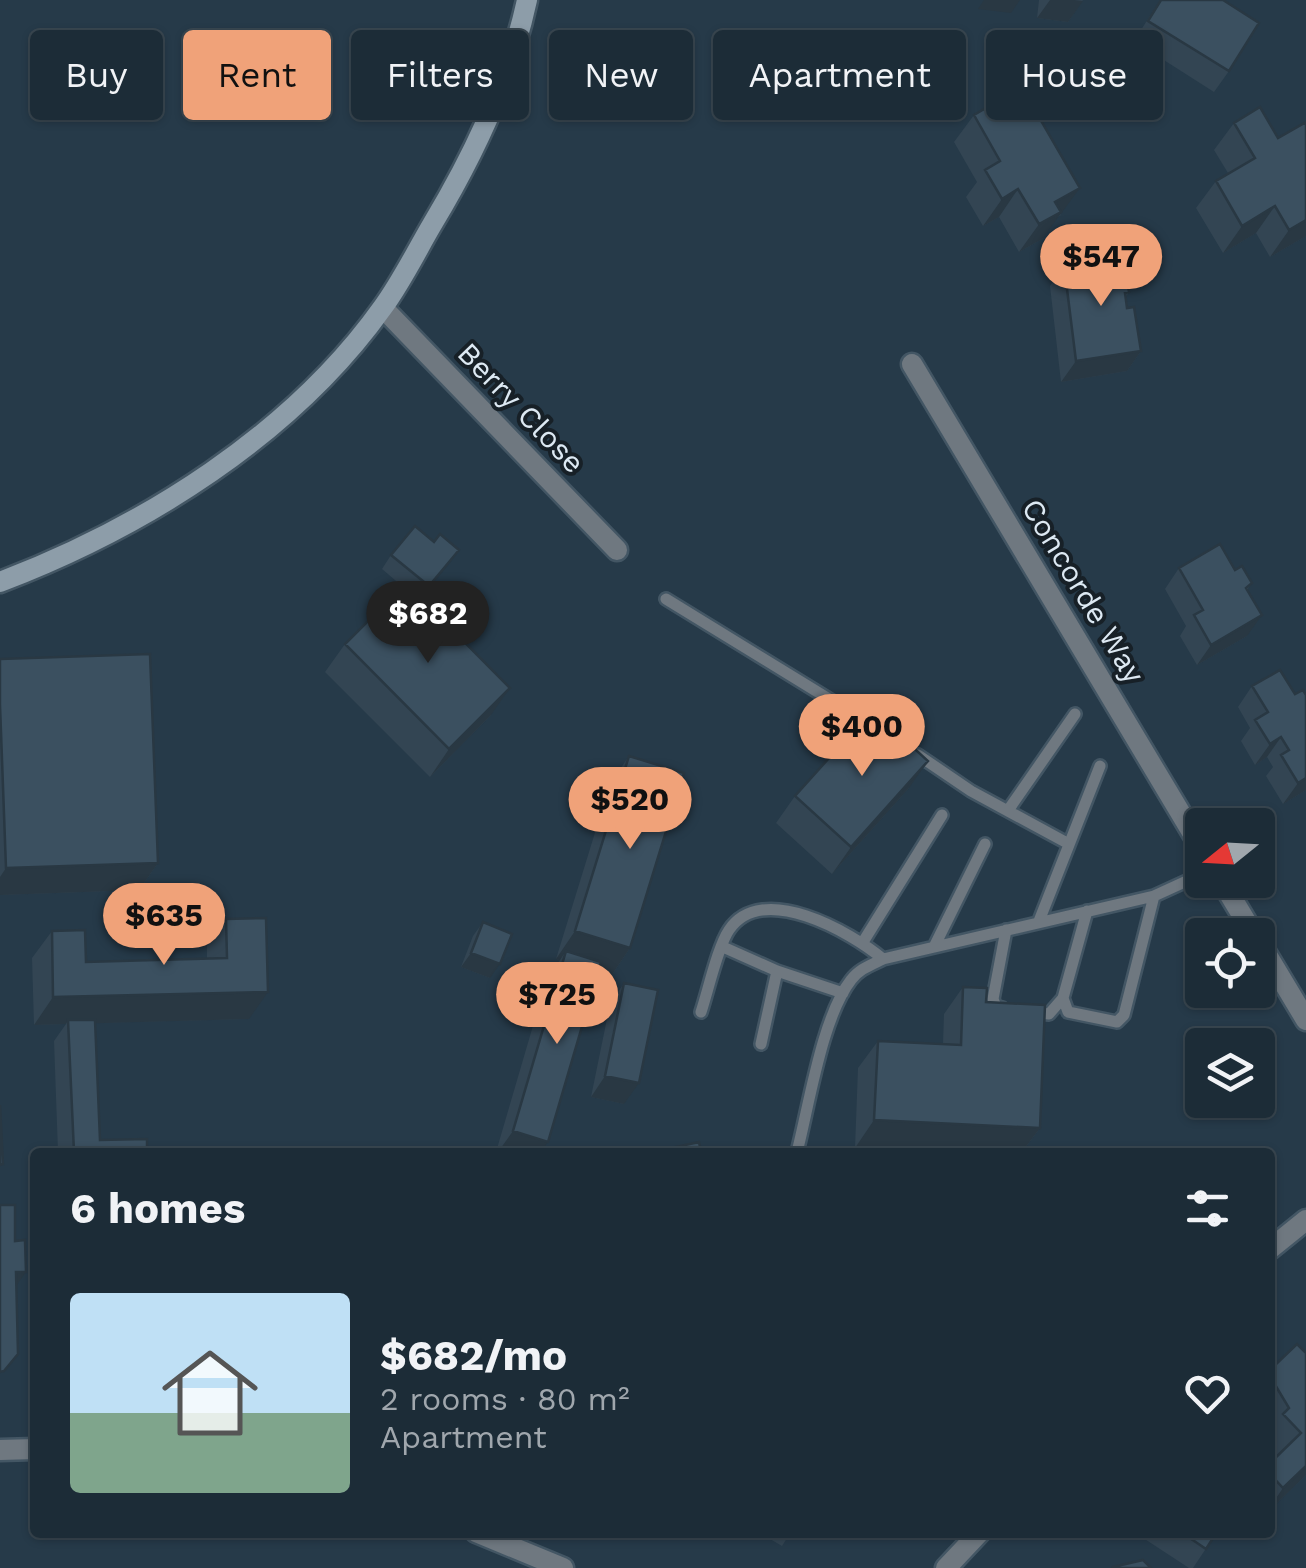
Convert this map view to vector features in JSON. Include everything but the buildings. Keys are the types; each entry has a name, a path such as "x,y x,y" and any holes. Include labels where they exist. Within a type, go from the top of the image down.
{"main road":[{"path":"0,582 100,539 190,488 292,408 382,308 465,170 509,65 527,0"}],"street":[{"name":"Berry Close","path":"382,308 617,550"},
{"name":"Concorde Way","path":"912,364 1185,821"},
{"path":"1275,969 1306,1020"},
{"path":"1275,1245 1306,1220"},
{"path":"0,1450 30,1448"},
{"path":"491,1538 564,1568"},
{"path":"946,1568 974,1538"}],"lane":[{"path":"666,598 886,734"},
{"path":"1009,810 1074,714"},
{"path":"903,745 971,791 1070,844"},
{"path":"1039,921 1100,766"},
{"path":"863,942 942,815"},
{"path":"934,947 985,844"},
{"path":"798,1148 829,1027 842,993 861,969 883,959 1154,896 1185,882"},
{"path":"1063,998 1068,1012 1121,1020 1154,896"},
{"path":"701,1012 729,930 747,914 767,909 812,918 863,942 883,959"},
{"path":"1006,930 993,1004 1049,1014 1063,998 1088,911"},
{"path":"723,947 842,993"},
{"path":"761,1044 777,971"}]}
